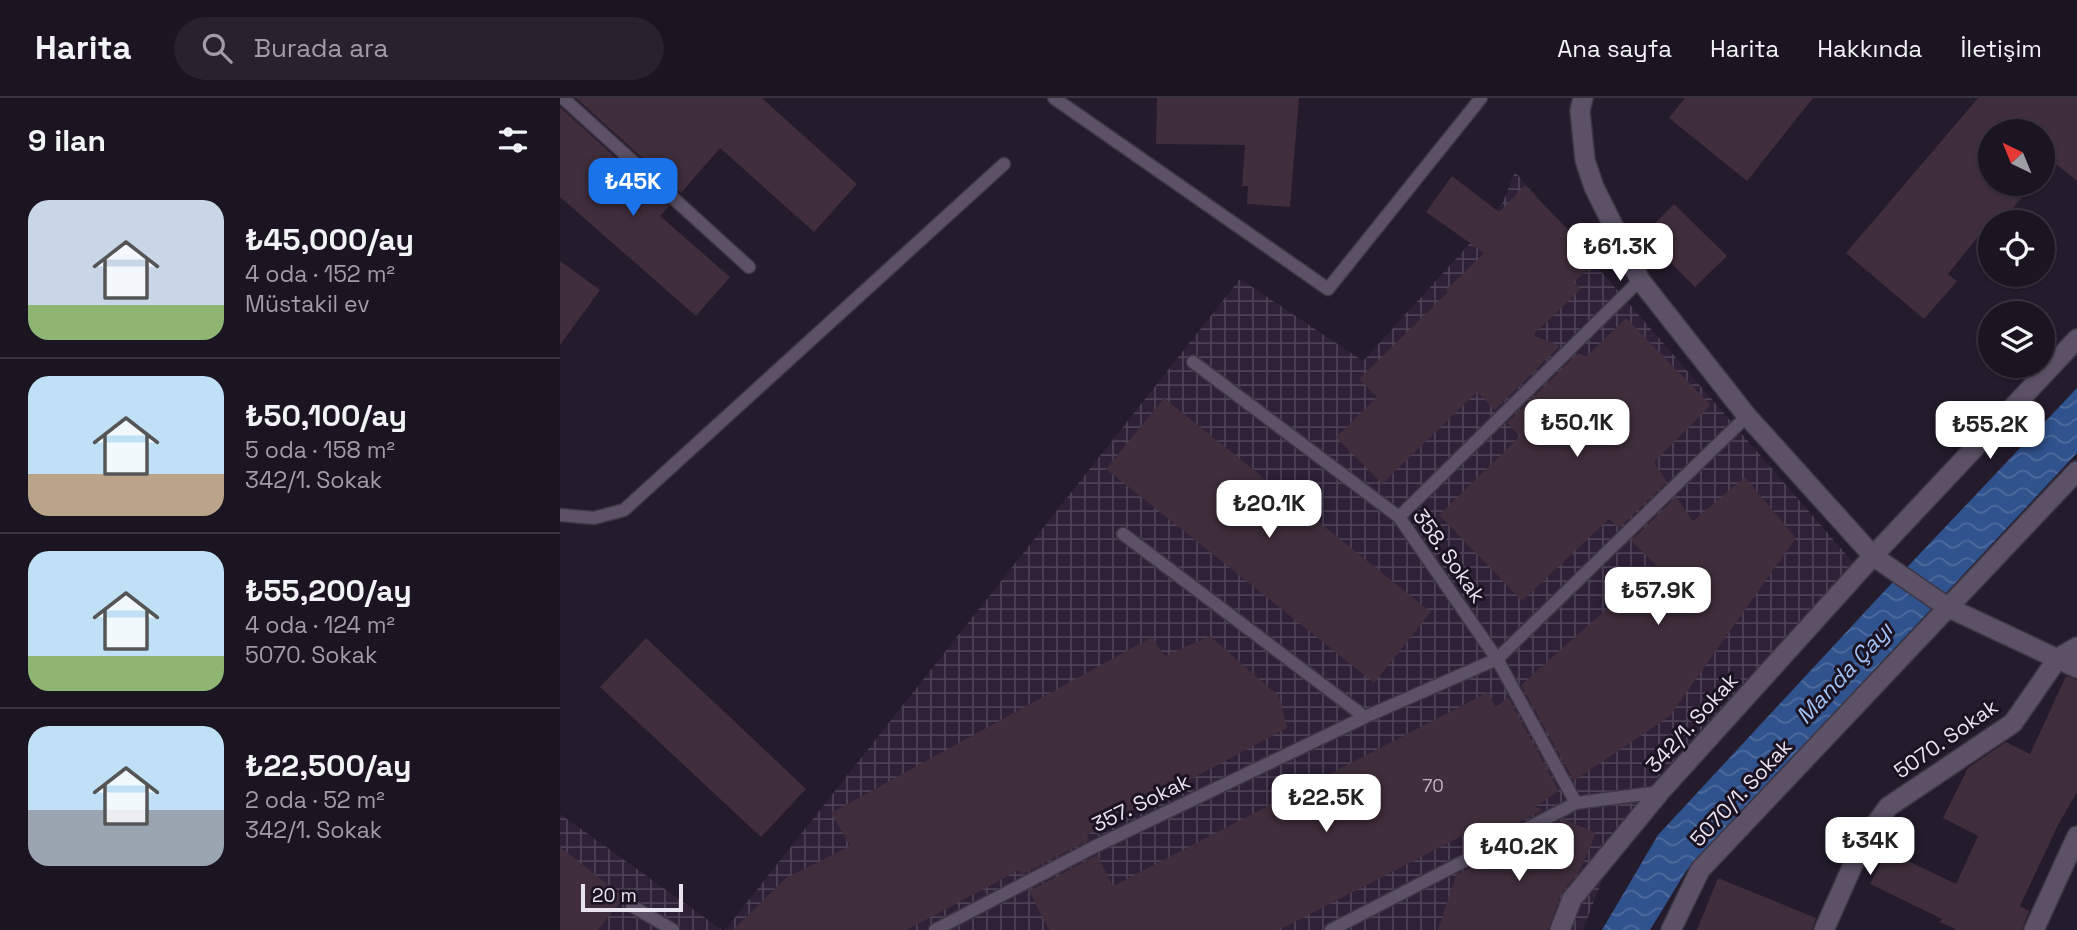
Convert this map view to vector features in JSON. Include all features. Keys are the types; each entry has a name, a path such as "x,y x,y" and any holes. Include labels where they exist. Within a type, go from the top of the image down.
{"street":[{"path":"1582,104 1585,160 1594,187 1640,280 1747,416 1873,556 1947,607 2077,668"},
{"name":"342/1. Sokak","path":"1560,930 1572,899 1660,792 1873,556 2077,339"},
{"path":"1947,607 2077,471"},
{"name":"5070/1. Sokak","path":"1671,930 1700,870 1947,607"},
{"path":"2058,659 2077,647"},
{"name":"5070. Sokak","path":"1824,930 1864,840 1888,807 2013,723 2058,659"},
{"path":"2034,930 2077,836"}],"lane":[{"path":"563,98 749,267"},
{"path":"1054,98 1328,289 1481,98"},
{"path":"560,515 594,518 624,510 1004,164"},
{"path":"1399,517 1640,280"},
{"name":"358. Sokak","path":"1193,362 1399,517 1497,659 1576,803"},
{"path":"1497,659 1747,416"},
{"path":"1123,534 1366,717"},
{"name":"357. Sokak","path":"935,930 1094,847 1366,717 1497,659"},
{"path":"1331,930 1576,803 1660,792"},
{"path":"632,906 673,930"}],"shaded area":[{"path":"1515,172 1857,567 1623,826 1583,930 725,930 1240,279 1363,361 1483,229 1503,202"},
{"path":"560,814 722,930 560,930"}],"water":[{"name":"Manda Çayı","path":"2077,388 2077,453 1686,871 1650,930 1602,930 1658,835"}],"building":[{"path":"576,98 762,98 857,184 814,232 720,148 681,193"},
{"path":"1157,98 1299,98 1290,207 1247,204 1248,186 1242,186 1245,145 1156,144"},
{"path":"1685,98 1813,98 1747,181 1669,118"},
{"path":"1978,98 2077,98 2077,181 2055,163 2055,119 1978,119 1978,196 2023,196 2011,210 1978,210 1978,237 1948,274 1957,281 1924,319 1846,253"},
{"path":"560,107 669,206 660,216 730,277 696,316 560,197"},
{"path":"1452,176 1499,212 1525,185 1584,246 1581,249 1595,263 1574,282 1581,289 1533,335 1560,346 1495,410 1477,392 1382,484 1336,437 1377,397 1359,379 1484,253 1426,212"},
{"path":"1674,204 1727,256 1695,287 1668,260 1656,222"},
{"path":"560,261 600,290 560,345"},
{"path":"1626,318 1711,405 1654,462 1667,482 1619,528 1609,519 1522,601 1439,515 1520,436 1507,423 1578,353 1586,357"},
{"path":"1164,398 1431,612 1374,683 1106,469"},
{"path":"1745,477 1796,538 1670,716 1574,781 1521,685 1656,565 1631,541 1676,497 1693,521"},
{"path":"1210,636 1279,696 1287,728 1087,835 1089,840 1021,875 1019,870 907,930 733,930 786,878 850,846 831,813 1152,637 1165,656"},
{"path":"646,638 806,789 761,837 600,687"},
{"path":"2066,676 2077,680 2077,792 2058,825 2020,906 2029,911 2022,930 1957,930 1940,922 1942,919 1870,884 1887,851 1956,884 1978,836 1943,818 1968,768 2006,742 2030,754"},
{"path":"1488,692 1496,707 1508,697 1559,791 1535,807 1543,810 1464,851 1470,832 1279,930 1049,930 1029,891 1097,855 1113,886"},
{"path":"1564,819 1596,833 1580,870 1561,894 1548,930 1438,930 1456,875"},
{"path":"560,847 624,897 598,930 560,930"},
{"path":"1718,878 1816,918 1812,930 1697,930"}]}
